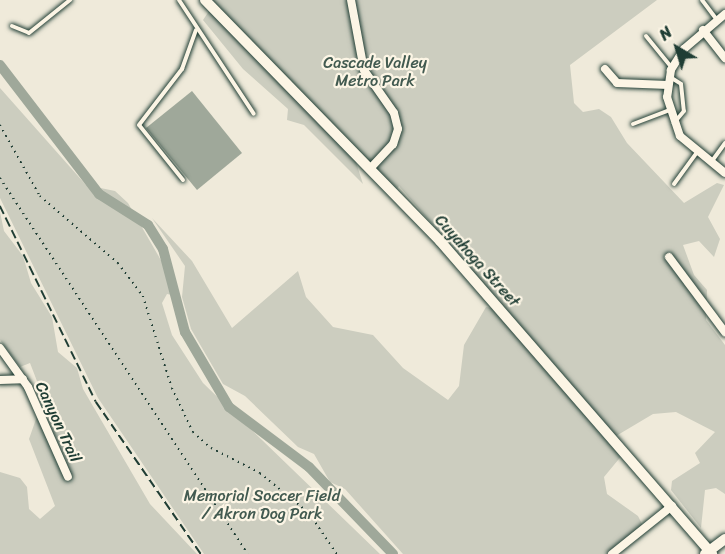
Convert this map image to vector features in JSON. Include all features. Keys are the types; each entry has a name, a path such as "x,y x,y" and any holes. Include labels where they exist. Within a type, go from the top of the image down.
{"street":[{"name":"Cuyahoga Street","path":"205,0 455,257 672,506 709,553"},
{"path":"351,0 364,70 394,114 398,129 393,144 370,169"},
{"path":"725,14 703,30 670,77 669,110 674,124 697,152 725,173"},
{"path":"703,30 723,53"},
{"path":"605,69 617,83 670,77"},
{"path":"669,257 722,320 725,332"},
{"name":"Canyon Trail","path":"0,348 23,379 68,477"},
{"name":"Canyon Trail","path":"0,380 9,376 23,379"},
{"path":"612,554 672,506"},
{"path":"709,553 725,539"}],"lane":[{"path":"12,26 28,33 70,0"},
{"path":"179,0 196,30 254,114"},
{"path":"702,0 717,20"},
{"path":"183,180 139,125 182,69 196,30"},
{"path":"646,36 670,77 679,79 684,111 674,124"},
{"path":"633,124 669,110"},
{"path":"711,162 725,143"},
{"path":"674,184 697,152"}],"path":[{"path":"0,125 40,196 118,263 143,296 172,388 193,432 211,448 260,473 309,513 336,554"},
{"path":"0,178 248,554"}],"green space":[{"name":"Cascade Valley Metro Park","path":"205,0 657,0 570,65 574,103 583,112 599,109 611,117 627,143 684,203 717,183 724,185 708,217 720,239 714,257 699,241 683,245 694,275 707,290 706,320 725,345 725,494 716,488 705,490 701,528 671,490 672,481 700,463 695,453 715,432 676,412 653,414 616,436 399,186 394,194 353,153 363,184 304,125 287,120 288,109 243,69 203,20 209,11 218,15"},
{"name":"Memorial Soccer Field / Akron Dog Park","path":"0,88 86,185 115,191 128,203 166,269 172,295 167,294 162,303 172,335 203,383 380,554 204,554 98,398 0,198"},
{"path":"0,212 4,231 23,256 31,283 52,317 58,352 77,368 83,389 150,504 197,554 0,554 0,472 20,478 27,487 29,509 40,519 55,506 29,439 42,402 40,389 30,363 20,367 0,340"},
{"path":"152,218 192,261 232,328 298,271 306,297 333,327 373,335 403,368 448,400 459,386 464,345 486,307 491,308 623,454 604,477 607,494 638,516 643,526 609,554 403,554 345,489 330,482 314,454 298,447 245,396 223,384 191,329 182,297 185,266"}],"shaded area":[{"path":"192,91 242,153 197,190 146,128"}],"waterway":[{"path":"0,65 99,194 148,225 163,249 185,332 229,407 309,467 393,554"}],"railway":[{"path":"0,206 96,402 201,554"}]}
